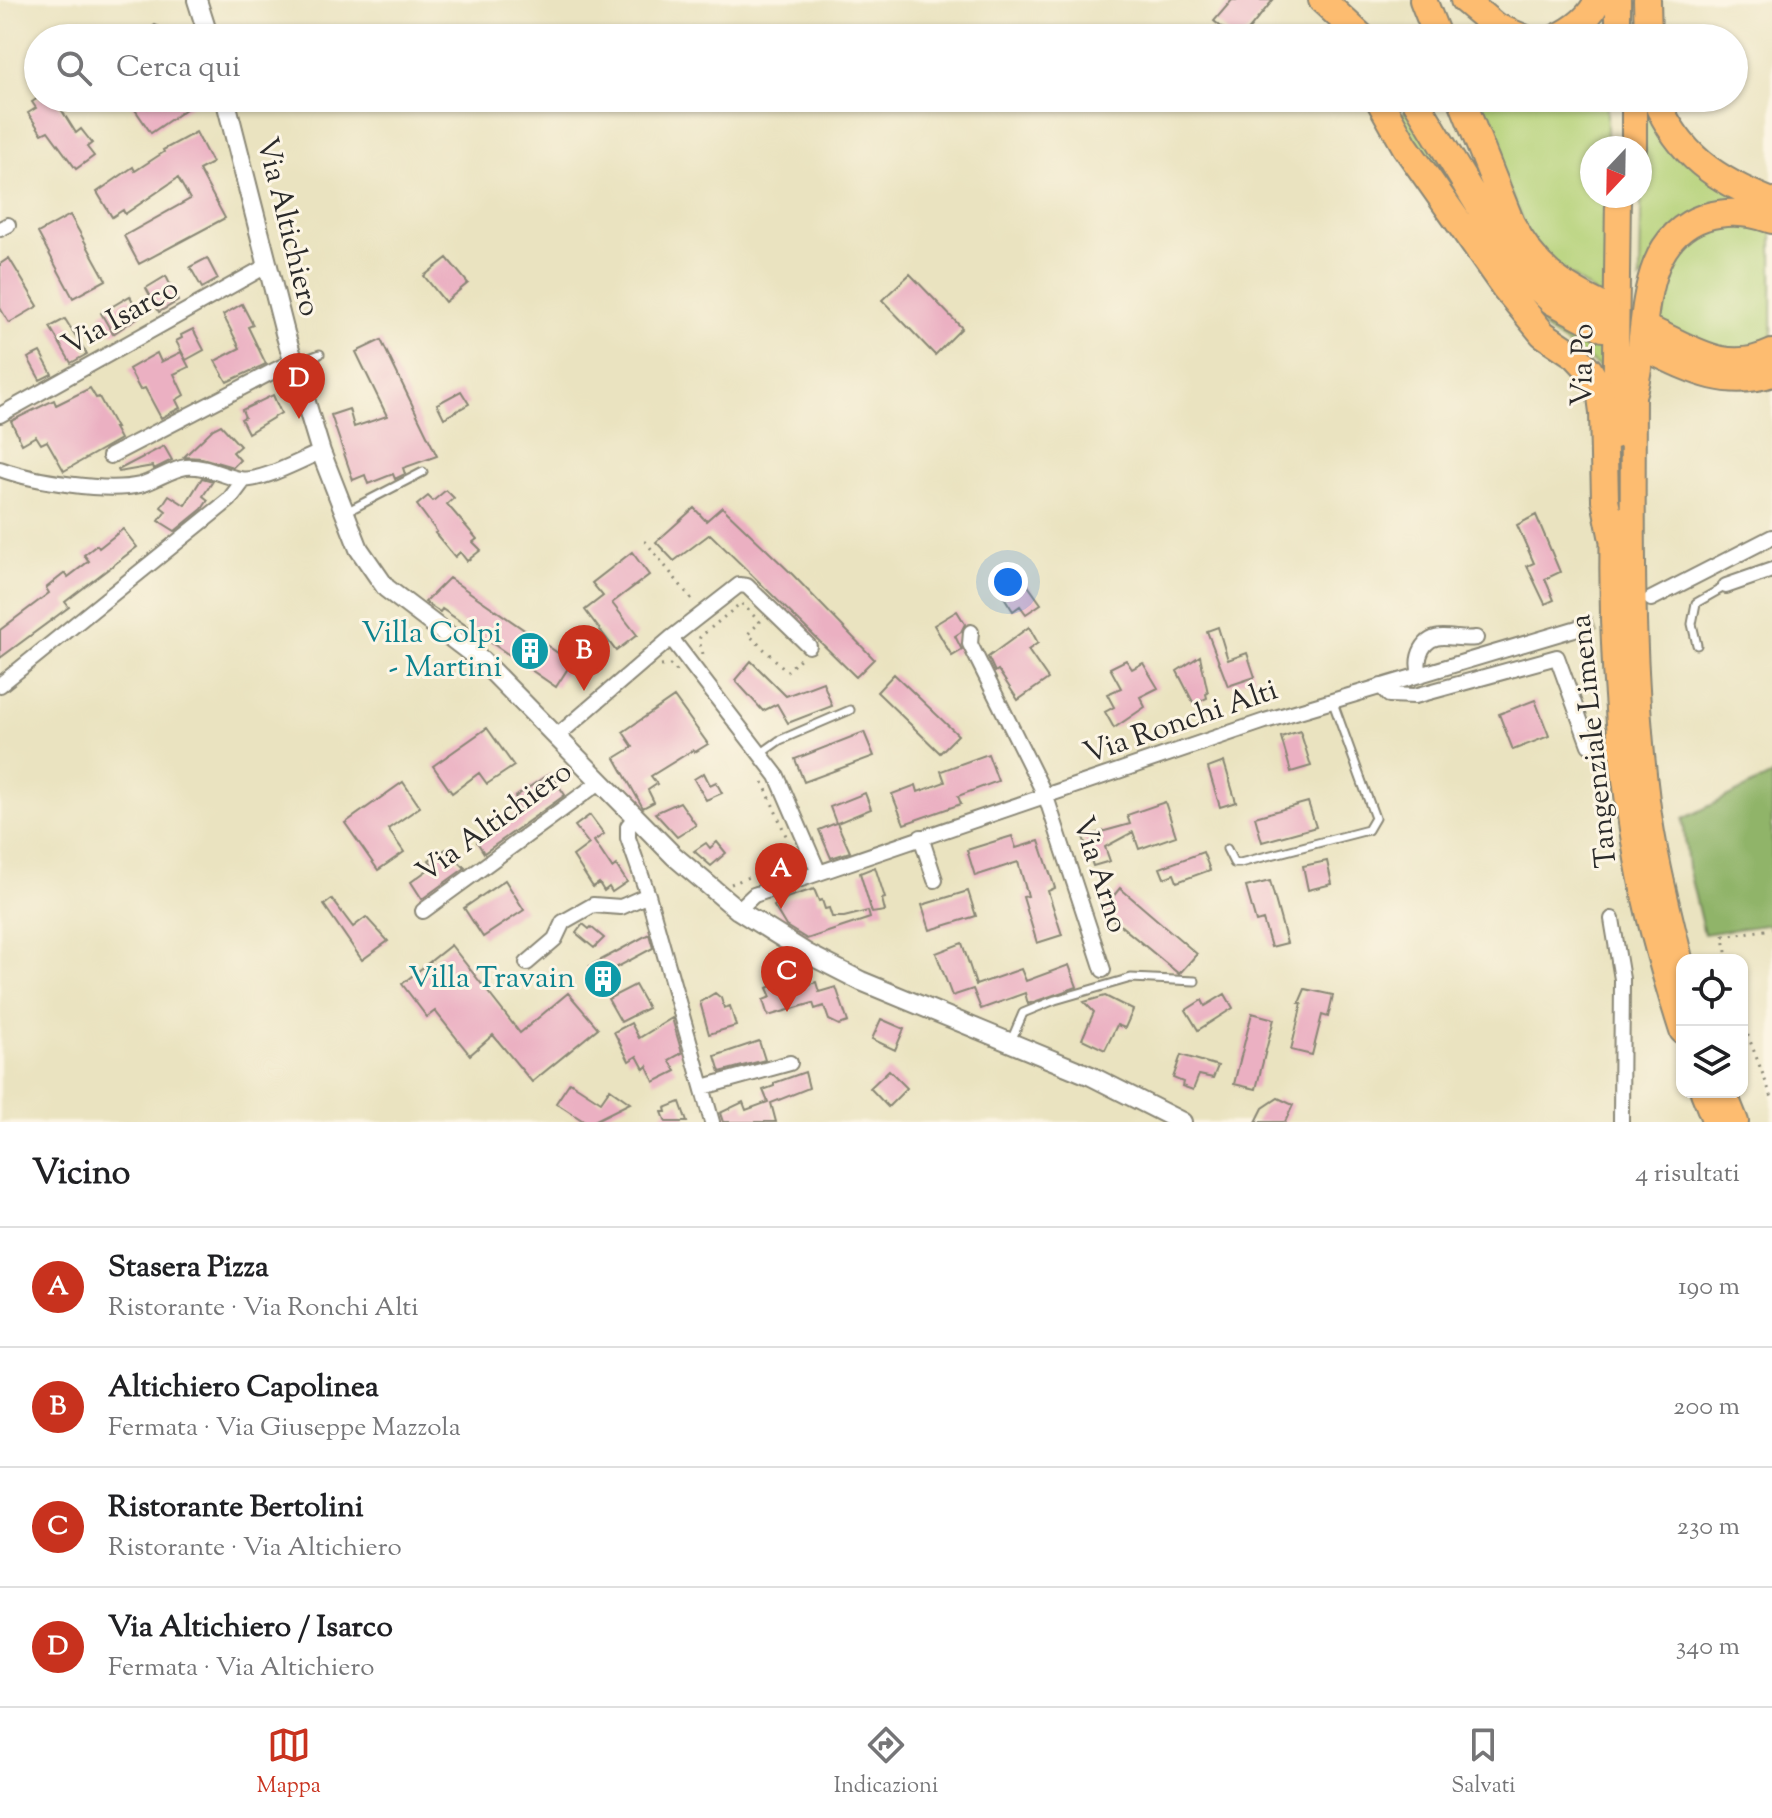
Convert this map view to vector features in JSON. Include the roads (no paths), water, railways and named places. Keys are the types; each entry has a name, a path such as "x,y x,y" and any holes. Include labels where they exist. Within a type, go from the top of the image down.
{"highway":[{"path":"1322,0 1347,24"},
{"path":"1423,0 1432,24"},
{"path":"1464,0 1493,24"},
{"path":"1578,24 1598,0"},
{"path":"1618,0 1618,24"},
{"path":"1635,0 1635,24"},
{"path":"1647,0 1648,24"},
{"path":"1386,112 1405,146 1505,288 1543,334 1576,356 1595,380 1600,389 1603,412 1605,500 1622,535"},
{"path":"1422,112 1522,273 1552,301 1604,318 1557,283 1532,259 1521,243 1467,112"},
{"path":"1618,112 1618,136"},
{"path":"1634,112 1634,136"},
{"path":"1662,112 1668,126 1701,165 1726,182 1772,202"},
{"name":"Via Po","path":"1618,208 1622,535"},
{"name":"Via Po","path":"1622,535 1633,392 1634,208"},
{"path":"1633,392 1638,378 1648,293 1667,245 1688,225 1713,215 1752,213 1772,220"},
{"path":"1772,353 1748,362 1730,362 1652,341 1718,379 1745,380 1772,373"},
{"name":"Tangenziale Limena","path":"1622,535 1644,771 1657,857 1679,954"},
{"name":"Tangenziale Limena","path":"1622,535 1620,728 1630,819 1637,863 1681,1026"},
{"path":"1705,1098 1715,1122"},
{"path":"1726,1098 1736,1122"}],"street":[{"path":"197,0 205,24"},
{"name":"Via Altichiero","path":"229,112 293,362 321,452 359,549 386,588 482,661 674,856 738,910 834,968 1091,1076 1182,1122"},
{"name":"Via Isarco","path":"0,415 268,265"},
{"path":"110,456 293,362"},
{"path":"0,469 57,483 109,486 138,485 182,467 196,467 244,480 321,452"},
{"path":"0,685 229,500 244,480"},
{"path":"1651,599 1772,537"},
{"path":"1726,586 1772,570"},
{"path":"557,736 671,638 739,585 747,586 806,651"},
{"name":"Via Ronchi Alti","path":"738,910 754,895 921,837 1195,749 1332,700 1581,627"},
{"path":"971,632 970,644 1046,797"},
{"path":"1420,674 1419,655 1431,640 1443,637 1476,638"},
{"path":"671,638 760,754 784,791 819,873"},
{"path":"1381,686 1389,695 1415,696 1557,657 1589,745"},
{"name":"Via Altichiero","path":"423,911 601,781"},
{"name":"Via Arno","path":"1046,797 1103,970"},
{"path":"636,816 628,826 628,838 648,895 712,1122"},
{"path":"921,837 935,880"},
{"path":"527,963 555,939 563,922 593,905 621,907 648,895"},
{"path":"1612,919 1622,979 1621,1122"},
{"path":"703,1087 790,1063"}],"lane":[{"path":"293,362 320,354"},
{"path":"344,513 423,472"},
{"path":"1697,645 1692,624 1696,603 1726,586"},
{"path":"1227,849 1230,859 1240,863 1368,830 1373,825 1375,818 1332,700"},
{"path":"760,754 780,740 850,710"},
{"path":"1011,1043 1023,1013 1055,1000 1131,978 1195,981"}],"tunnel":[{"path":"1581,627 1618,614"}],"place":[{"name":"Via Altichiero / Isarco","path":"299,419"},
{"name":"Villa Colpi - Martini","path":"530,651"},
{"name":"Altichiero Capolinea","path":"584,691"},
{"name":"Stasera Pizza","path":"781,909"},
{"name":"Villa Travain","path":"603,979"},
{"name":"Ristorante Bertolini","path":"787,1012"}]}
